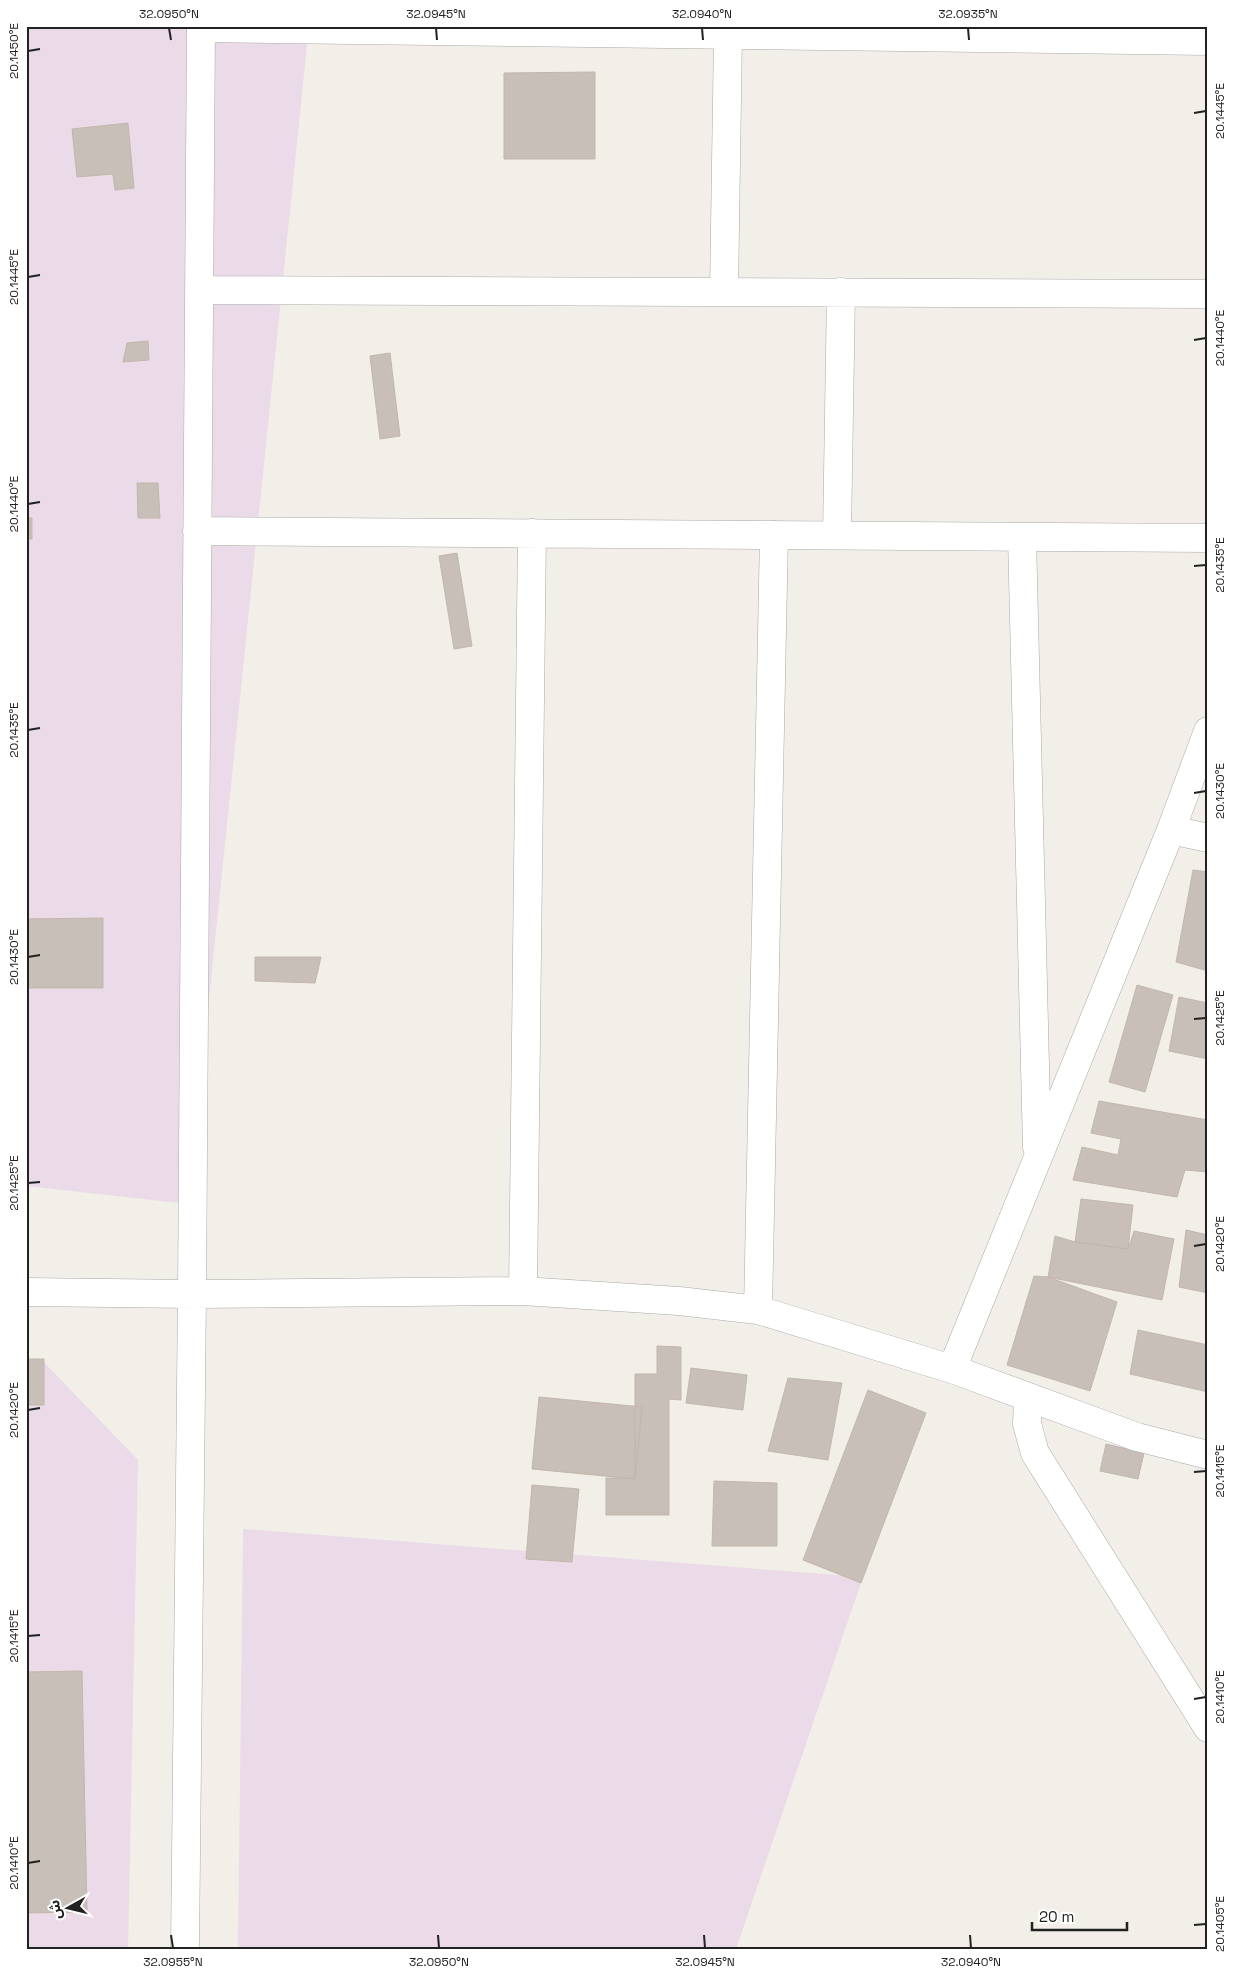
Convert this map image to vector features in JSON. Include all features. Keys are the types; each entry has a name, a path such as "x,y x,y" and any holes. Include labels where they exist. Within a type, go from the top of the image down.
{"street":[{"path":"185,1949 192,1294 201,27 526,29 728,35 1081,33 1208,40"},
{"path":"724,292 728,35"},
{"path":"199,290 1208,294"},
{"path":"837,535 841,292"},
{"path":"196,531 1208,538"},
{"path":"523,1291 532,533"},
{"path":"758,1310 774,535"},
{"path":"1022,537 1037,1159"},
{"path":"952,1369 1171,830 1208,731"},
{"path":"1171,830 1208,838"},
{"path":"26,1292 192,1294 523,1291 679,1301 758,1310 952,1369 1137,1437 1208,1455"},
{"path":"1028,1397 1027,1424 1035,1453 1208,1728"}],"shaded area":[{"path":"26,26 309,26 188,1204 26,1186"},
{"path":"26,1359 41,1359 138,1460 128,1949 26,1949"},
{"path":"243,1529 863,1577 736,1949 238,1949"}],"building":[{"path":"595,72 595,159 504,159 504,73"},
{"path":"128,123 134,188 115,190 113,174 77,177 72,129"},
{"path":"148,341 149,360 123,362 127,343"},
{"path":"390,353 400,436 380,439 370,356"},
{"path":"137,483 158,483 160,518 138,518"},
{"path":"26,518 32,518 32,539 26,539"},
{"path":"457,553 472,646 454,649 439,556"},
{"path":"1193,870 1208,872 1208,971 1176,962"},
{"path":"103,918 103,988 26,988 26,919"},
{"path":"255,957 321,957 315,983 255,981"},
{"path":"1137,985 1173,995 1145,1092 1109,1082"},
{"path":"1179,997 1208,1003 1208,1059 1169,1051"},
{"path":"1099,1101 1208,1120 1208,1172 1185,1170 1177,1197 1073,1180 1082,1147 1118,1155 1121,1139 1091,1133"},
{"path":"1081,1199 1133,1205 1128,1249 1075,1242"},
{"path":"1186,1230 1208,1235 1208,1293 1179,1287"},
{"path":"1134,1231 1174,1239 1162,1300 1048,1277 1055,1236 1075,1242 1128,1249"},
{"path":"1034,1276 1048,1277 1117,1302 1090,1391 1007,1365"},
{"path":"1138,1330 1208,1345 1208,1392 1130,1374"},
{"path":"657,1346 681,1347 681,1400 669,1399 669,1515 606,1515 606,1478 635,1478 635,1374 657,1374"},
{"path":"26,1359 44,1359 44,1405 26,1405"},
{"path":"691,1368 747,1375 743,1410 686,1403"},
{"path":"788,1378 842,1383 828,1460 768,1451"},
{"path":"868,1390 926,1413 861,1583 803,1560"},
{"path":"539,1397 642,1407 635,1479 532,1469"},
{"path":"1106,1444 1144,1453 1138,1479 1100,1471"},
{"path":"714,1481 777,1483 777,1546 712,1546"},
{"path":"532,1485 579,1489 572,1562 526,1559"},
{"path":"82,1671 87,1912 26,1913 26,1672"}]}
